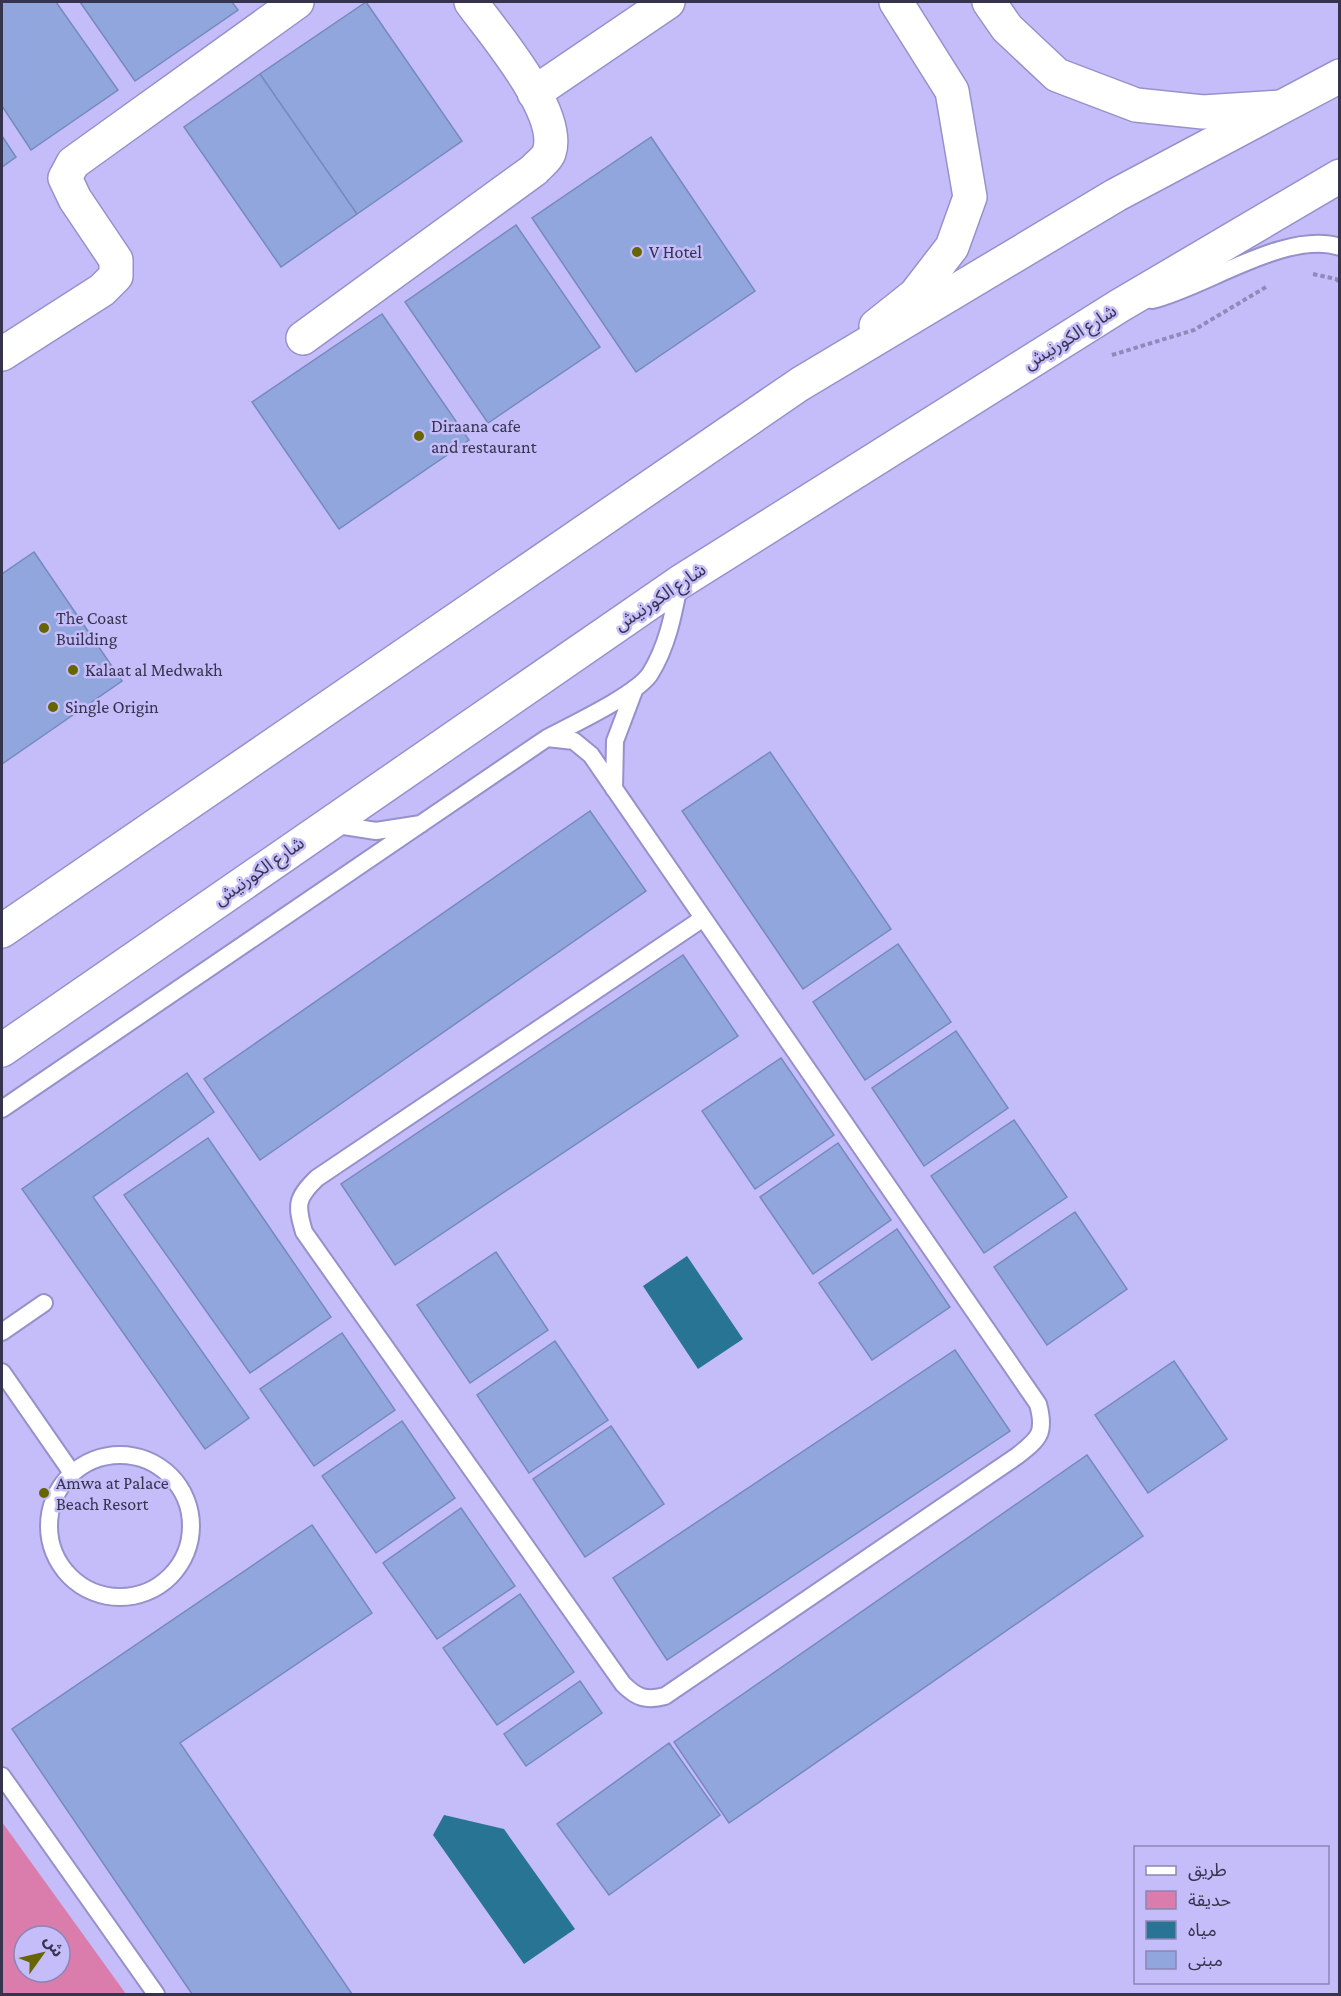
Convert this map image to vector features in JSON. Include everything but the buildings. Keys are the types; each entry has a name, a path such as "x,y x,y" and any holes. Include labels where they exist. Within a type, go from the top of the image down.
{"main road":[{"path":"2,354 102,290 116,276 116,260 75,199 65,178 73,163 297,2"},
{"path":"303,338 534,170 549,155 551,135 548,120 534,93 471,2"},
{"path":"534,93 668,2"},
{"path":"2,932 800,384 915,295 952,247 970,197 952,92 896,2"},
{"path":"989,2 1007,28 1057,75 1136,105 1203,112 1281,107"},
{"path":"800,384 1116,195 1340,76"},
{"name":"شارع الكورنيش","path":"2,1050 680,582 1119,306 1340,176"}],"lane":[{"path":"1119,306 1161,298 1203,279 1302,244 1340,247"},
{"path":"2,1109 426,823 547,738 635,688 649,675 669,633 680,582"},
{"path":"614,789 615,741 635,688"},
{"path":"547,738 574,741 591,755 1038,1404 1043,1422 1038,1440 1017,1456 665,1696 649,1700 634,1695 623,1684 304,1232 298,1212 301,1193 317,1178 702,919"},
{"path":"327,824 376,831 426,823"},
{"path":"2,1332 44,1303"},
{"path":"2,1372 72,1473"},
{"path":"114,1455 137,1457 148,1461 158,1466 176,1482 187,1502 191,1526 188,1548 177,1569 160,1585 139,1595 116,1598 92,1592 72,1579 62,1566 49,1538 49,1514 57,1491 72,1473 92,1460 114,1455"},
{"path":"2,1776 156,1995"}],"green space":[{"path":"2,1822 126,1994 2,1994"}],"water":[{"path":"687,1256 743,1339 698,1369 643,1286"},
{"path":"444,1815 504,1829 575,1929 524,1964 433,1835"}],"place":[{"name":"V Hotel","path":"637,252"},
{"name":"Diraana cafe and restaurant","path":"419,436"},
{"name":"The Coast Building","path":"44,628"},
{"name":"Kalaat al Medwakh","path":"73,670"},
{"name":"Single Origin","path":"53,707"},
{"name":"Amwa at Palace Beach Resort","path":"44,1493"}]}
